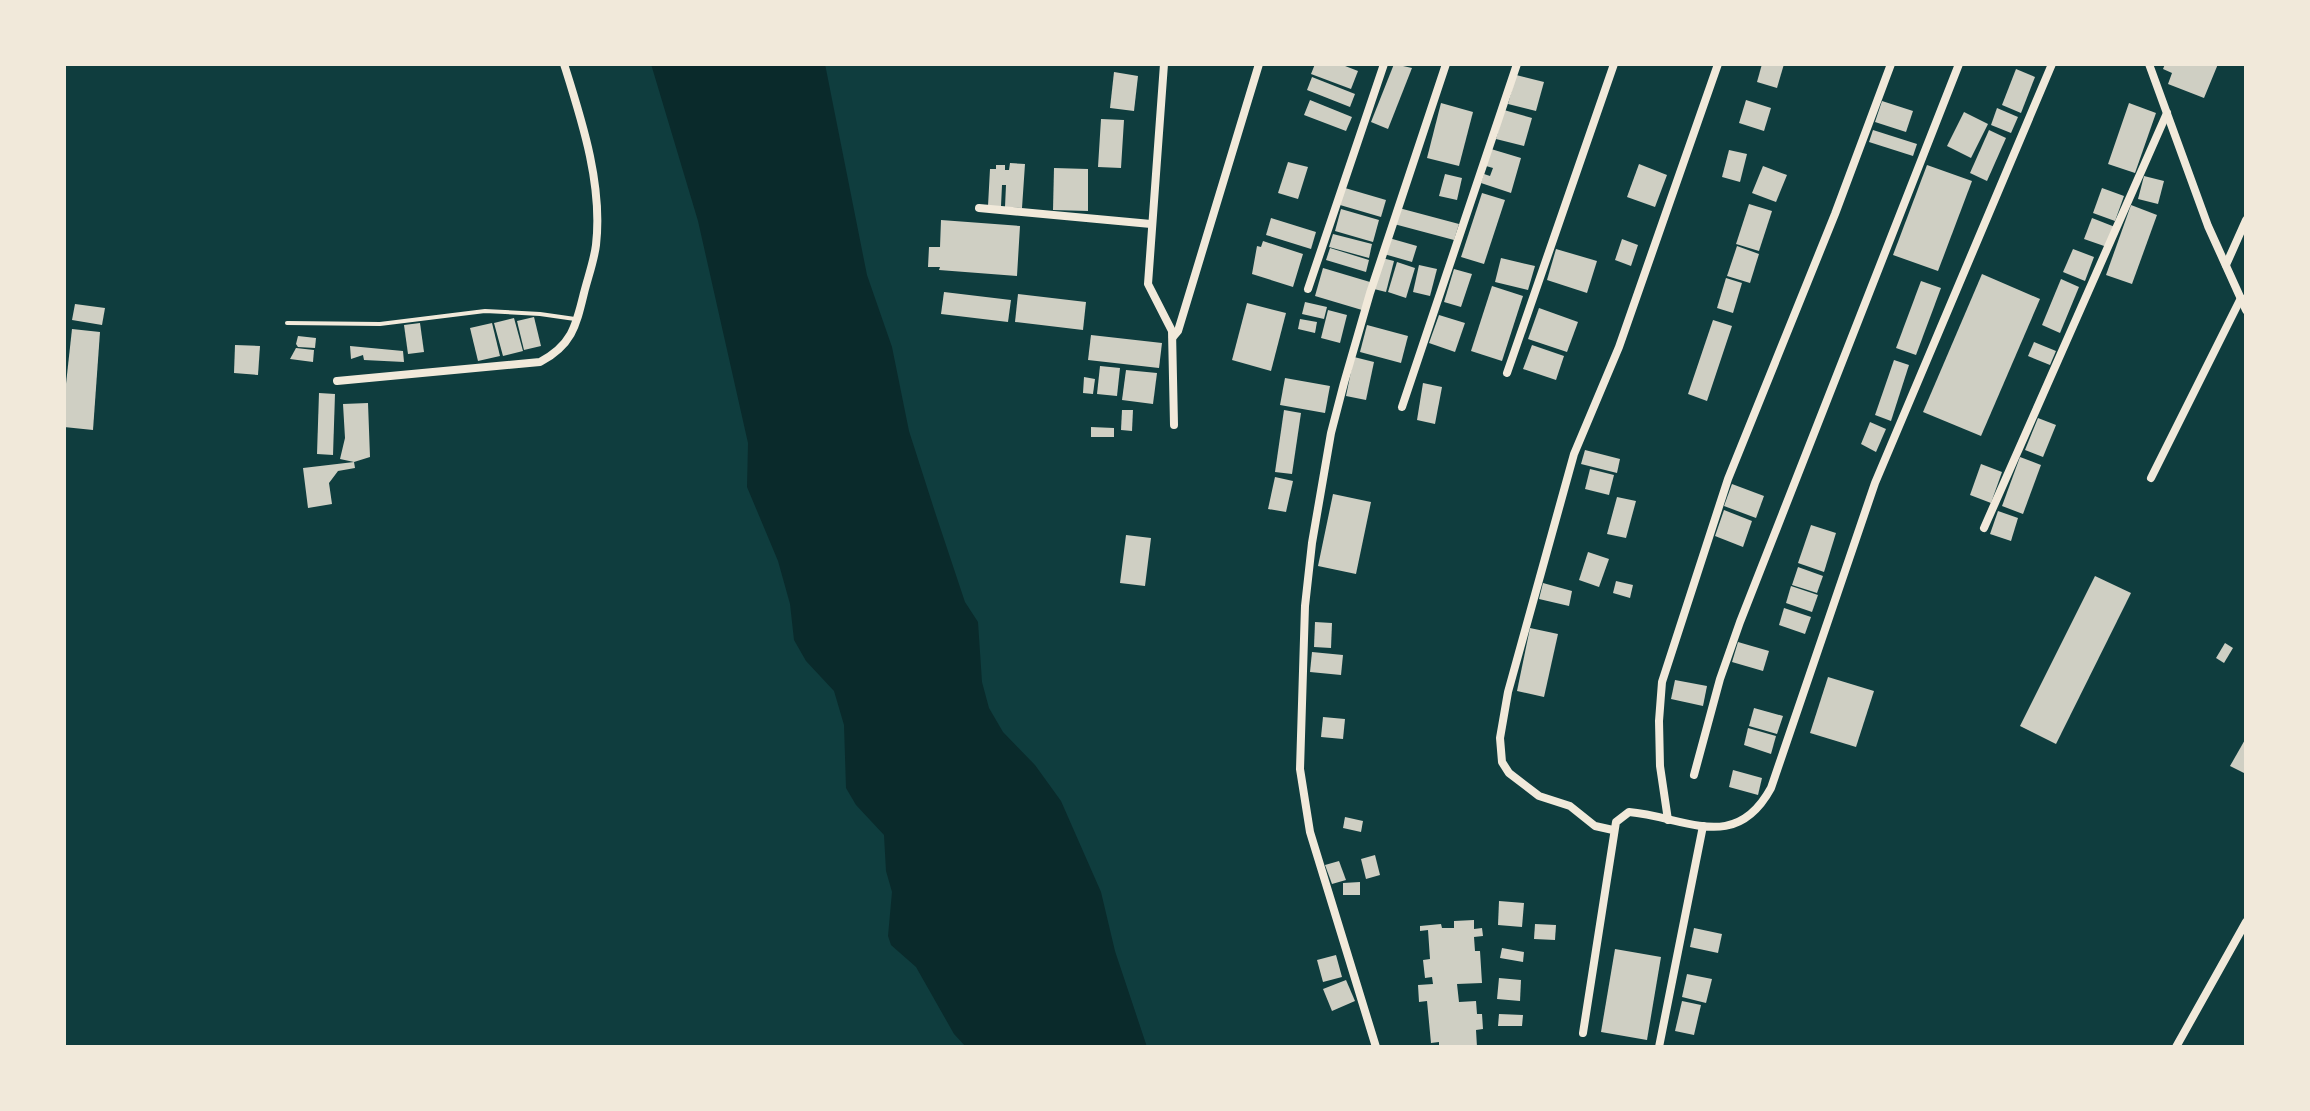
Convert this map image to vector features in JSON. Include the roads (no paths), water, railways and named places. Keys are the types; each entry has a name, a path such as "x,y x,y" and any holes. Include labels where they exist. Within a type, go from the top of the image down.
{"street":[{"path":"337,381 540,362 556,353 570,339 596,247 597,216 584,131 564,64"},
{"path":"1164,64 1148,284 1172,331 1174,425"},
{"path":"1172,338 1178,331 1259,64"},
{"path":"1308,289 1384,64"},
{"path":"1376,1047 1308,820 1300,769 1305,606 1331,433 1344,383 1370,293 1446,64"},
{"path":"1402,407 1517,64"},
{"path":"1507,373 1614,64"},
{"path":"1613,830 1595,826 1566,804 1539,796 1509,773 1502,762 1500,738 1508,692 1574,454 1619,347 1718,64"},
{"path":"1668,820 1660,766 1662,682 1728,479 1835,214 1891,64"},
{"path":"1694,775 1720,679 1740,622 1959,64"},
{"path":"1583,1033 1613,830 1621,815 1629,812 1703,826 1736,825 1750,818 1763,805 1875,483 2052,64"},
{"path":"2149,64 2208,226 2246,310"},
{"path":"1984,528 2167,113"},
{"path":"979,208 1151,224"},
{"path":"2226,265 2246,220"},
{"path":"2151,478 2241,298"},
{"path":"1659,1047 1703,826"},
{"path":"2176,1047 2246,922"}],"lane":[{"path":"287,323 380,324 485,311 578,319"}],"water":[{"path":"651,64 825,64 867,275 892,347 909,431 965,602 978,622 982,682 989,708 1003,732 1035,765 1061,801 1101,892 1115,951 1147,1047 966,1047 954,1034 916,967 891,945 888,936 892,892 886,871 884,835 856,805 846,788 844,725 834,691 806,661 794,640 790,604 778,561 747,487 748,443 698,221"}]}
